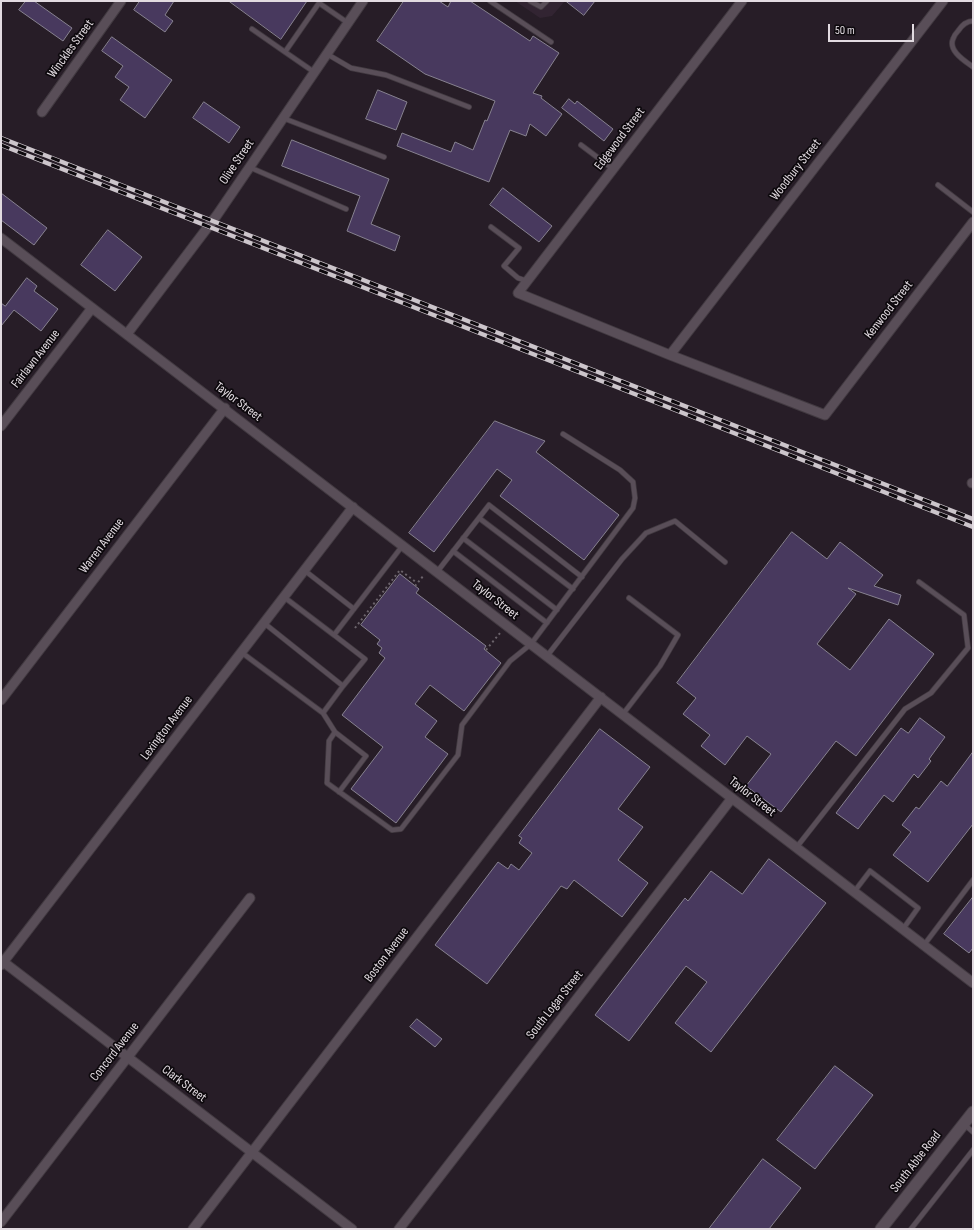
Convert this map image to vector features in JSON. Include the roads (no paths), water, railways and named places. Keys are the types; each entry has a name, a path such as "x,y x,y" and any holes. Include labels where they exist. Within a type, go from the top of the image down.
{"street":[{"name":"Winckles Street","path":"42,112 121,1"},
{"name":"Olive Street","path":"127,334 212,221 363,1"},
{"name":"Edgewood Street","path":"670,355 518,293 742,1"},
{"name":"Woodbury Street","path":"670,355 943,1"},
{"name":"Kenwood Street","path":"670,355 825,415 973,222"},
{"name":"Taylor Street","path":"1,238 225,408 973,983"},
{"name":"Fairlawn Avenue","path":"1,426 92,308"},
{"name":"Warren Avenue","path":"1,700 225,408"},
{"name":"Lexington Avenue","path":"2,963 353,507"},
{"name":"Boston Avenue","path":"193,1229 601,698"},
{"name":"South Logan Street","path":"399,1229 732,798"},
{"name":"Concord Avenue","path":"1,1222 250,898"},
{"name":"Clark Street","path":"2,963 128,1057 352,1229"},
{"name":"South Abbe Road","path":"881,1229 973,1112"}],"lane":[{"path":"490,1 551,42"},
{"path":"530,1 541,7 547,1"},
{"path":"285,52 320,2 348,23"},
{"path":"973,21 969,21 964,24 953,38 952,43 957,54 973,67"},
{"path":"252,29 314,72"},
{"path":"327,54 351,68 386,75 469,107"},
{"path":"283,118 384,157"},
{"path":"581,145 613,169"},
{"path":"249,167 346,210"},
{"path":"938,186 973,212"},
{"path":"492,226 519,248 504,266 518,278 527,281"},
{"path":"336,732 329,741 327,783 392,830 401,829 458,755 462,725 510,661 531,644 633,508 635,498 633,482 620,470 563,434"},
{"path":"437,572 490,505 582,577"},
{"path":"479,518 573,589"},
{"path":"547,656 622,559 646,533 675,521 725,562"},
{"path":"463,538 557,610"},
{"path":"334,635 403,545"},
{"path":"453,551 547,623"},
{"path":"304,570 354,608"},
{"path":"796,848 904,709 931,693 968,648 964,615 919,582"},
{"path":"284,597 364,659 322,713"},
{"path":"623,714 660,666 678,635 629,598"},
{"path":"264,623 343,686"},
{"path":"241,652 322,713 336,732 366,756 339,792"},
{"path":"854,892 870,871 918,908 903,929"},
{"path":"924,945 973,880"},
{"path":"964,1124 973,1132"},
{"path":"912,1229 973,1150"}],"railway":[{"path":"1,138 973,519"},
{"path":"1,145 973,527"}]}
